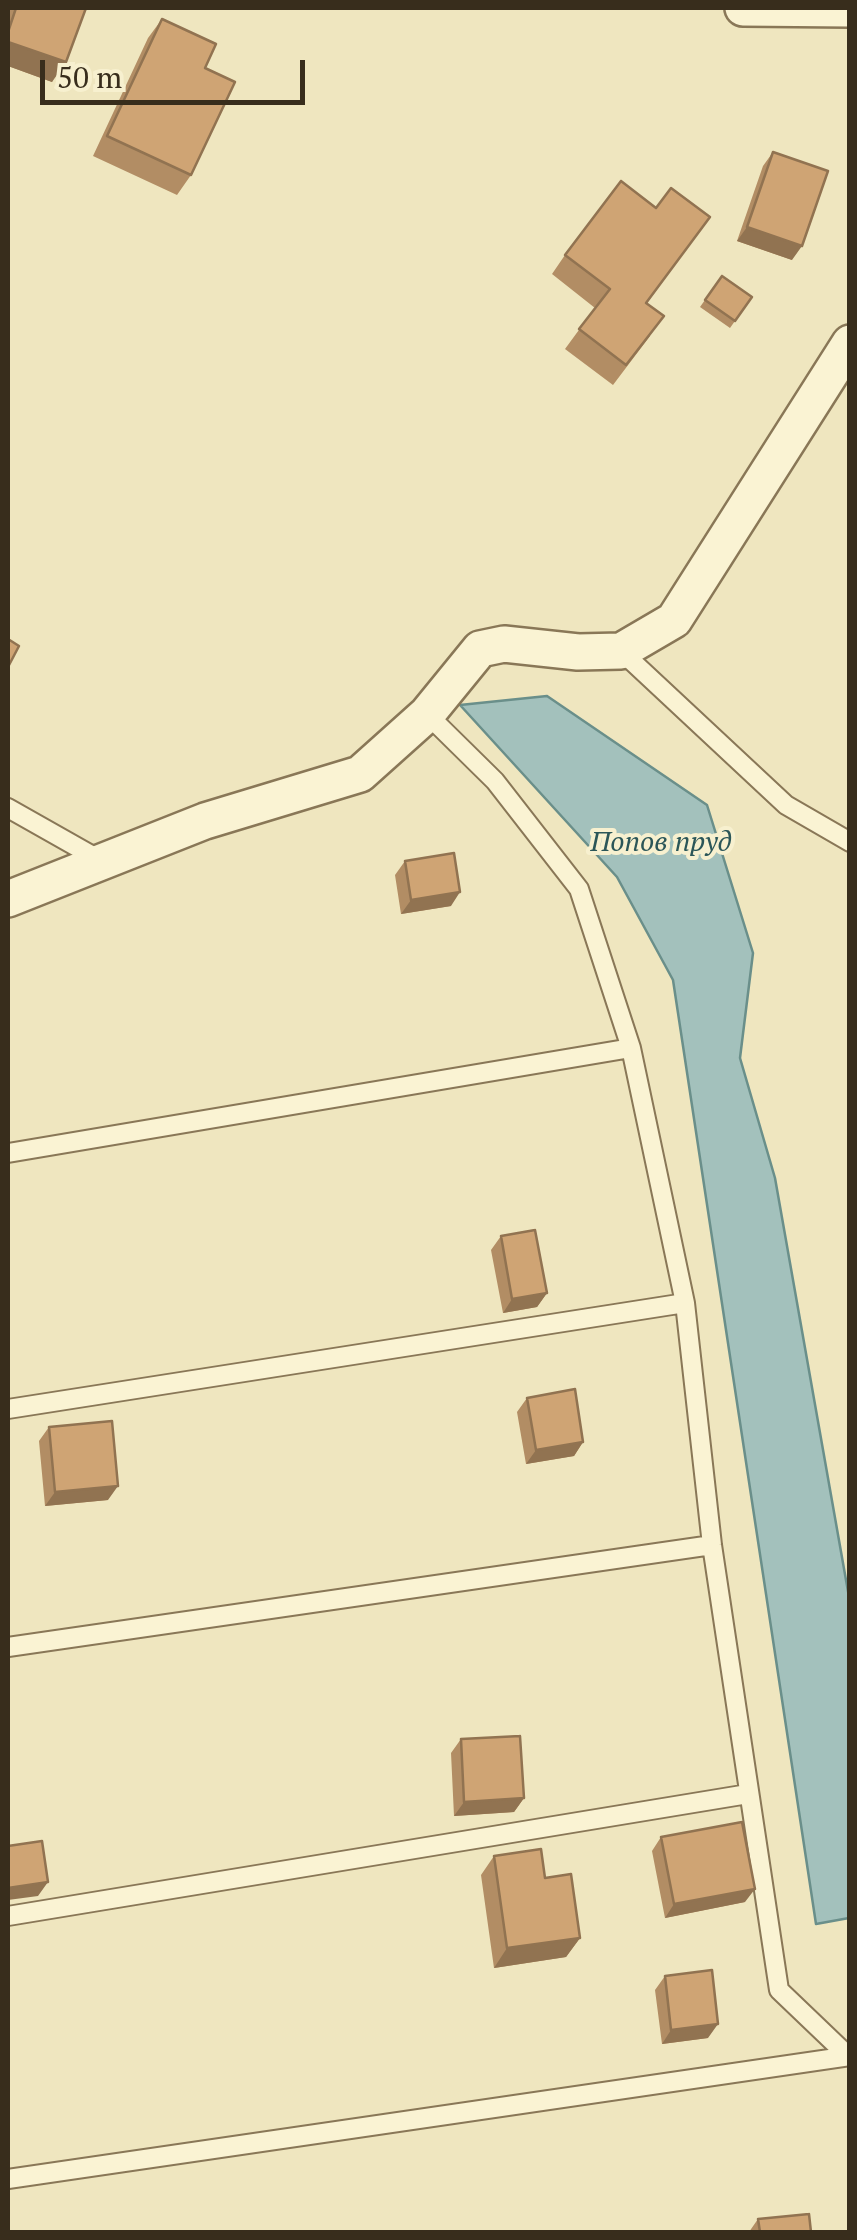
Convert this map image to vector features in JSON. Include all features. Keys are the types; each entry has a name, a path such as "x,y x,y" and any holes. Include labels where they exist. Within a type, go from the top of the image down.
{"street":[{"path":"744,8 850,8"},
{"path":"8,899 205,821 360,774 427,714 480,649 504,644 578,652 621,651 674,620 850,343"}],"lane":[{"path":"621,651 786,805 850,842"},
{"path":"427,714 494,781 579,890 631,1048 685,1303 712,1545 779,1990 849,2056"},
{"path":"8,808 105,863"},
{"path":"8,1152 631,1048"},
{"path":"8,1410 685,1303"},
{"path":"8,1647 712,1545"},
{"path":"8,1916 748,1794"},
{"path":"8,2179 849,2056"}],"water":[{"name":"Попов пруд","path":"547,696 707,805 753,953 740,1058 775,1178 849,1597 849,1918 816,1924 673,980 617,877 460,705"}],"building":[{"path":"16,8 86,8 66,62 8,42"},
{"path":"162,19 216,44 205,68 235,82 191,175 107,136"},
{"path":"773,152 828,171 802,246 747,227"},
{"path":"621,181 656,208 671,188 710,217 646,303 664,316 626,365 579,329 610,289 565,255"},
{"path":"722,276 752,297 735,321 705,300"},
{"path":"8,639 19,646 8,667"},
{"path":"454,853 460,892 411,900 405,861"},
{"path":"535,1230 547,1293 512,1299 501,1236"},
{"path":"575,1389 583,1442 536,1450 527,1398"},
{"path":"112,1421 118,1486 55,1492 49,1427"},
{"path":"520,1736 524,1798 464,1802 461,1739"},
{"path":"742,1822 755,1889 674,1904 661,1837"},
{"path":"42,1841 48,1882 8,1888 8,1846"},
{"path":"541,1849 545,1878 571,1874 580,1938 507,1948 494,1856"},
{"path":"712,1970 718,2024 671,2030 665,1976"},
{"path":"809,2214 811,2232 760,2232 758,2219"}]}
